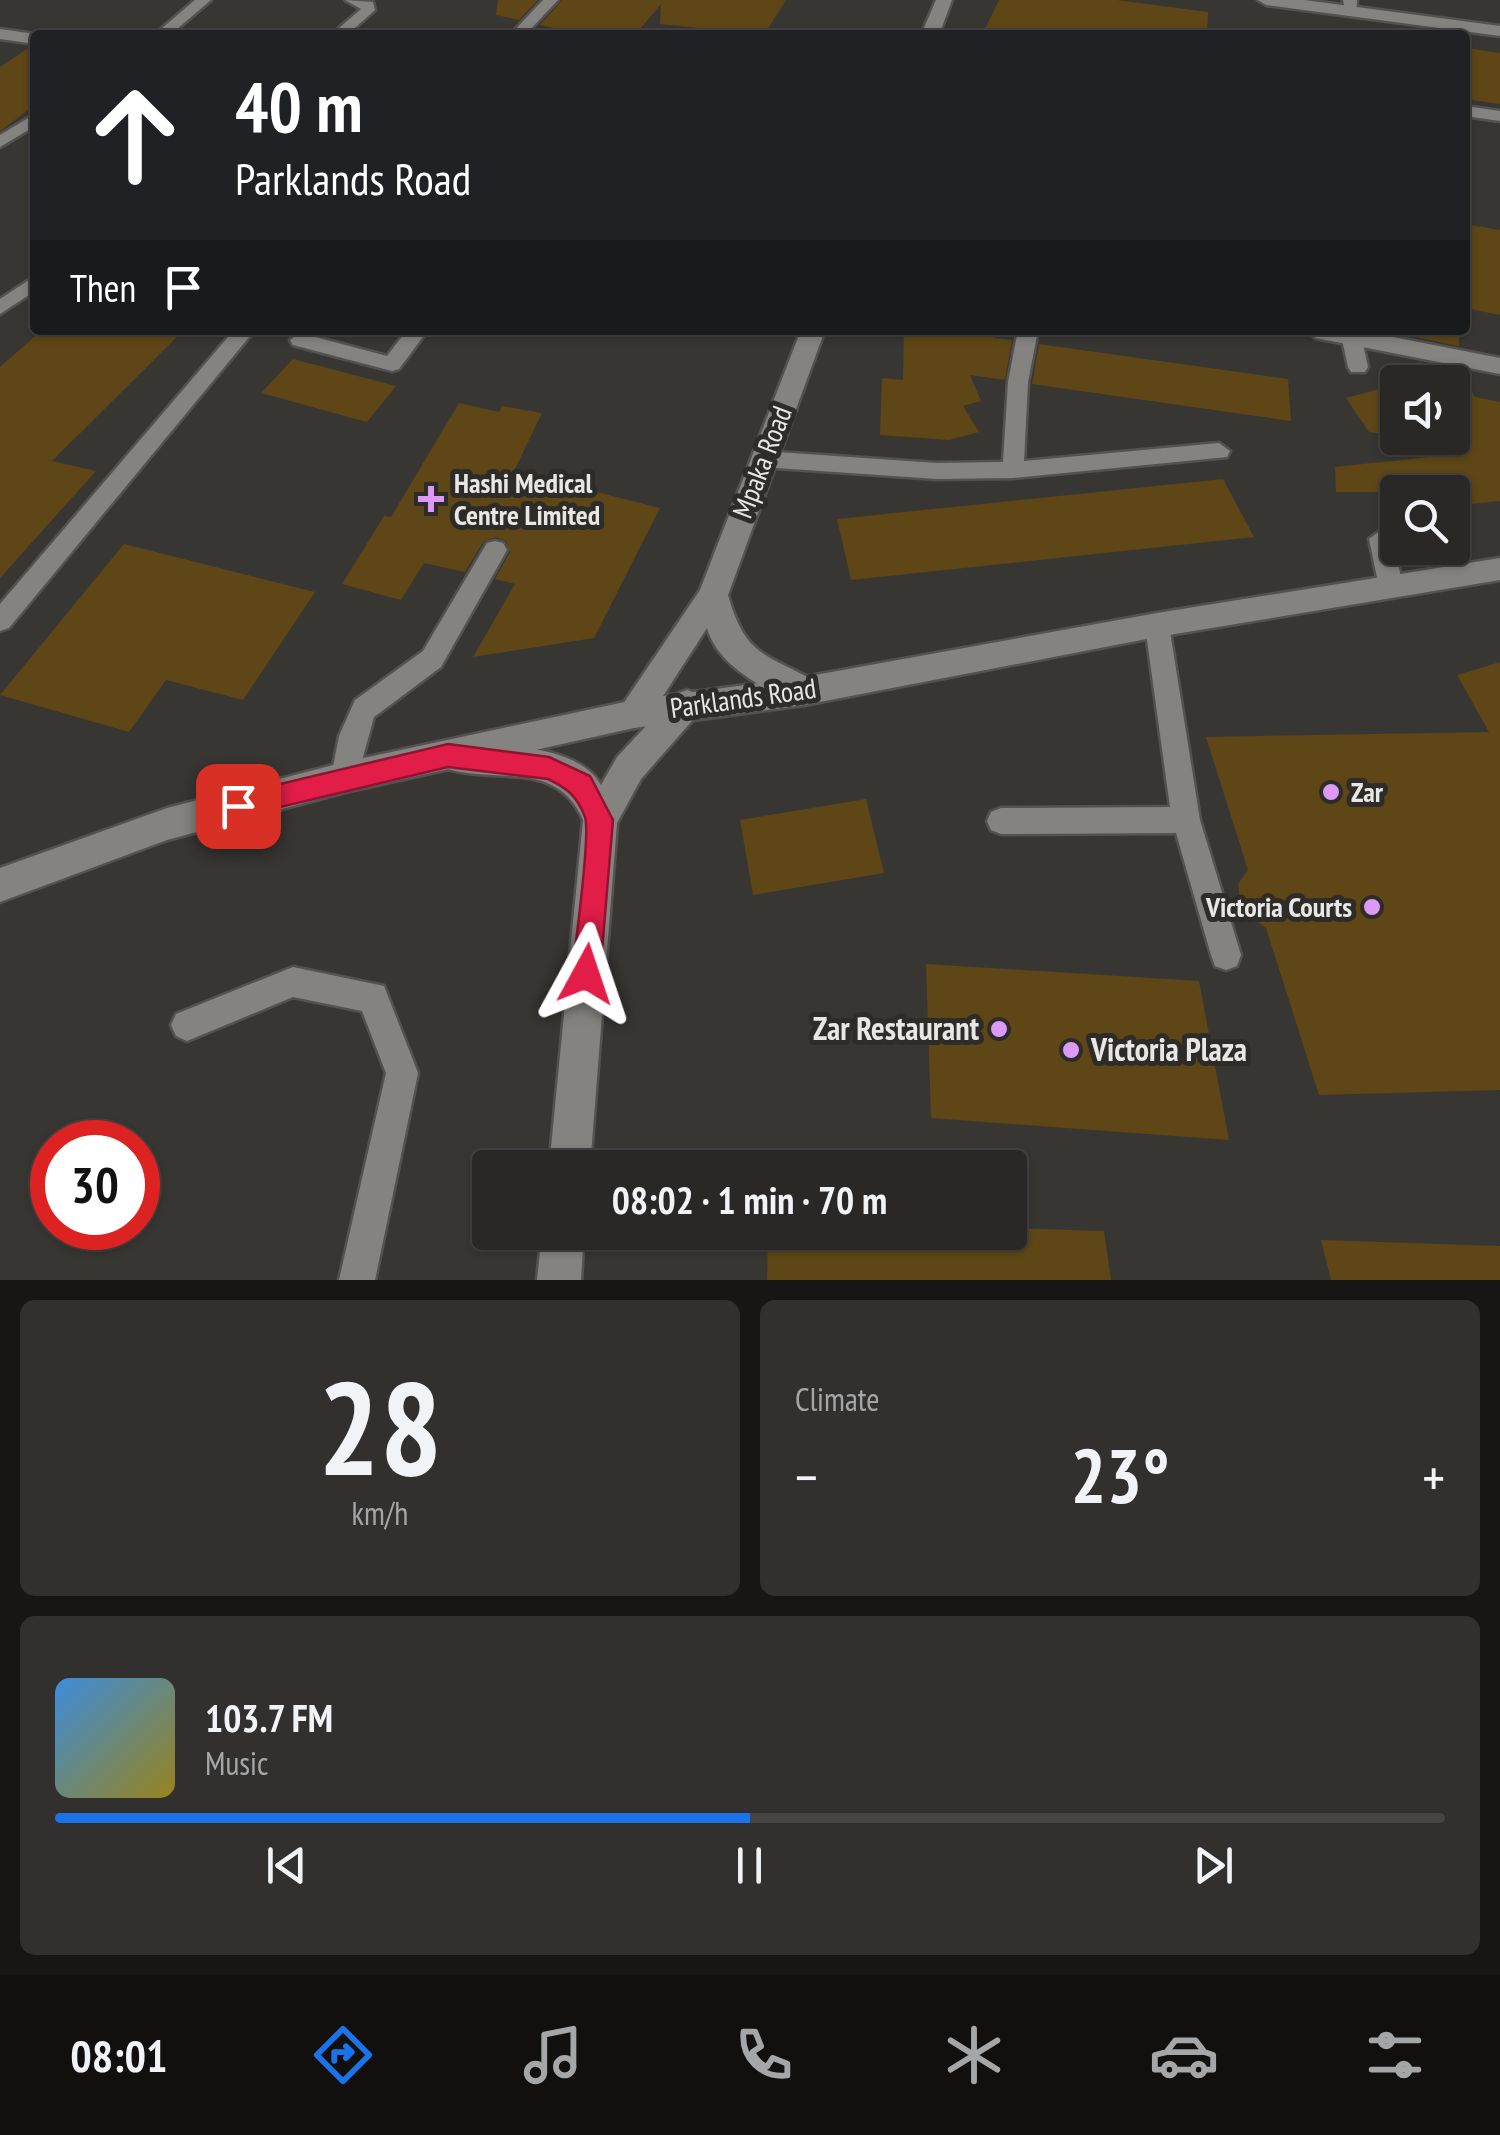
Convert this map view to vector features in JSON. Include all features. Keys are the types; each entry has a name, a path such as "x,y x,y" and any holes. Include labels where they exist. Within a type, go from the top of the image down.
{"street":[{"path":"932,30 944,0"},
{"path":"1266,0 1350,6 1500,30"},
{"path":"0,34 30,37"},
{"name":"Mpaka Road","path":"634,714 713,596 811,335"},
{"path":"1359,335 1500,366"},
{"name":"Parklands Road","path":"0,885 53,862 166,824 345,777 634,714 804,691 1158,626 1500,570"},
{"path":"713,596 725,638 744,658 804,691"},
{"path":"571,1150 600,820 629,768 687,704"},
{"path":"448,756 549,768 581,784 600,820"},
{"path":"559,1280 562,1250"}],"lane":[{"path":"167,30 204,0"},
{"path":"344,30 368,10 368,4 352,0"},
{"path":"522,30 550,0"},
{"path":"1470,113 1500,116"},
{"path":"0,142 30,121"},
{"path":"1,306 30,286"},
{"path":"0,621 241,335"},
{"path":"300,340 392,364 414,335"},
{"path":"1013,470 1018,382 1027,335"},
{"path":"1350,335 1358,367"},
{"path":"762,459 937,471 1013,470 1220,451"},
{"path":"345,777 353,730 362,712 373,698 420,671 432,659 495,550"},
{"path":"1387,565 1392,587"},
{"path":"1158,626 1186,820 1226,955"},
{"path":"1002,820 1186,820"},
{"path":"187,1025 293,982 373,996 402,1073 357,1280"}],"building":[{"path":"498,0 538,0 519,20 496,15"},
{"path":"562,0 786,0 767,30 660,24 661,4 639,30 562,30 540,25"},
{"path":"999,0 1117,0 1208,12 1207,30 984,30"},
{"path":"30,47 30,109 0,131 0,67"},
{"path":"1470,49 1500,53 1500,104 1470,100"},
{"path":"1470,225 1500,230 1500,315 1470,309"},
{"path":"36,335 179,335 52,461 96,471 0,578 0,367"},
{"path":"904,335 994,335 1012,340 1005,380 970,375 981,401 963,406 979,432 949,440 880,435 882,378 903,380"},
{"path":"1459,335 1459,346 1419,338"},
{"path":"1039,344 1288,379 1291,421 1032,384"},
{"path":"293,359 396,386 367,422 261,393"},
{"path":"1470,388 1475,397 1500,402 1500,501 1470,504 1470,475 1380,475 1380,492 1336,492 1335,467 1470,455"},
{"path":"1380,389 1380,434 1369,432 1346,398"},
{"path":"459,403 499,412 502,406 542,413 514,471 660,508 594,638 473,657 515,584 495,579 510,552 506,541 496,537 484,541 465,572 424,563 401,600 342,584 384,516 391,517"},
{"path":"1223,479 1254,537 851,580 837,519"},
{"path":"124,544 315,592 243,700 166,680 129,732 0,695"},
{"name":"Victoria Courts","path":"1500,662 1500,1090 1319,1095 1266,928 1248,915 1240,899 1238,884 1248,870 1206,737 1489,732 1457,675"},
{"path":"866,799 884,873 753,895 740,820"},
{"name":"Victoria Plaza","path":"926,964 1199,981 1229,1140 931,1118"},
{"path":"1027,1229 1104,1231 1111,1280 767,1280 768,1250 1027,1250"},
{"path":"1321,1240 1500,1246 1500,1280 1331,1280"}],"place":[{"name":"Hashi Medical Centre Limited","path":"431,499"},
{"name":"Zar","path":"1331,792"},
{"name":"Victoria Courts","path":"1372,907"},
{"name":"Zar Restaurant","path":"999,1029"},
{"name":"Victoria Plaza","path":"1071,1050"}],"route":[{"path":"238,806 345,777 448,756 549,768 568,776 581,784 600,820 586,974"}]}
